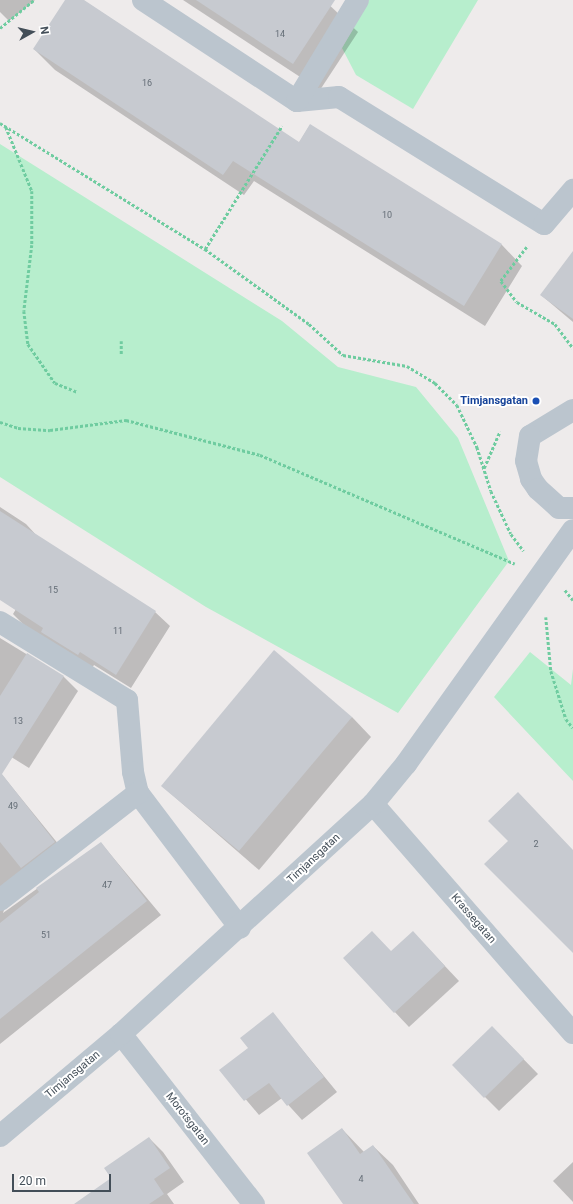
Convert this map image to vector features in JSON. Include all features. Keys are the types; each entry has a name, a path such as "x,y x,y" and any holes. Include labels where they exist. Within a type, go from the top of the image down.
{"street":[{"path":"143,0 298,101 339,97 544,224 573,190"},
{"path":"298,101 358,0"},
{"path":"573,410 530,436 526,461 531,479 538,489 559,508 573,508"},
{"name":"Timjansgatan","path":"0,1136 121,1034 240,928 373,804 406,764 573,530"},
{"path":"0,622 128,700 132,772 138,793 240,928"},
{"path":"0,900 138,793"},
{"name":"Krassegatan","path":"373,804 573,1033"},
{"name":"Morotsgatan","path":"121,1034 254,1204"}],"path":[{"path":"0,28 34,0"},
{"path":"205,249 298,101"},
{"path":"0,123 205,249 309,324 343,355 407,366 435,383 457,405 484,469 491,491 511,534 542,575 551,671 566,719 573,728"},
{"path":"6,127 32,192 32,245 24,311 28,344 55,383 77,392"},
{"path":"544,224 501,281 517,302 555,324 573,348"},
{"path":"121,354 122,341"},
{"path":"0,422 18,428 50,430 126,420 260,454 542,575"},
{"path":"484,469 503,427"}],"green space":[{"path":"369,0 478,0 413,109 356,75 342,48"},
{"path":"0,144 282,321 338,367 416,387 458,438 509,561 398,713 206,607 0,477"},
{"path":"530,652 571,685 573,669 573,781 494,697"}],"building":[{"path":"65,0 84,0 299,142 310,124 502,244 464,306 233,161 223,175 33,49"},
{"path":"196,0 335,0 293,64"},
{"path":"573,251 573,319 540,295"},
{"path":"0,511 156,611 116,675 80,652 78,655 41,632 43,628 0,600"},
{"path":"274,650 352,717 239,851 161,786"},
{"path":"27,653 64,676 2,774 55,842 21,868 0,842 0,696"},
{"path":"518,792 573,850 573,953 484,864 508,841 488,821"},
{"path":"101,842 147,901 0,1019 0,923 39,892 36,888"},
{"path":"372,931 391,951 413,931 445,966 394,1013 343,958"},
{"path":"273,1012 324,1077 287,1106 269,1083 244,1101 219,1070 248,1048 240,1038"},
{"path":"492,1026 524,1059 484,1098 452,1065"},
{"path":"342,1128 360,1154 373,1145 414,1204 343,1204 307,1153"},
{"path":"149,1137 170,1168 154,1179 164,1194 149,1204 74,1204 111,1178 104,1168"}],"place":[{"name":"Timjansgatan","path":"536,401"}]}
